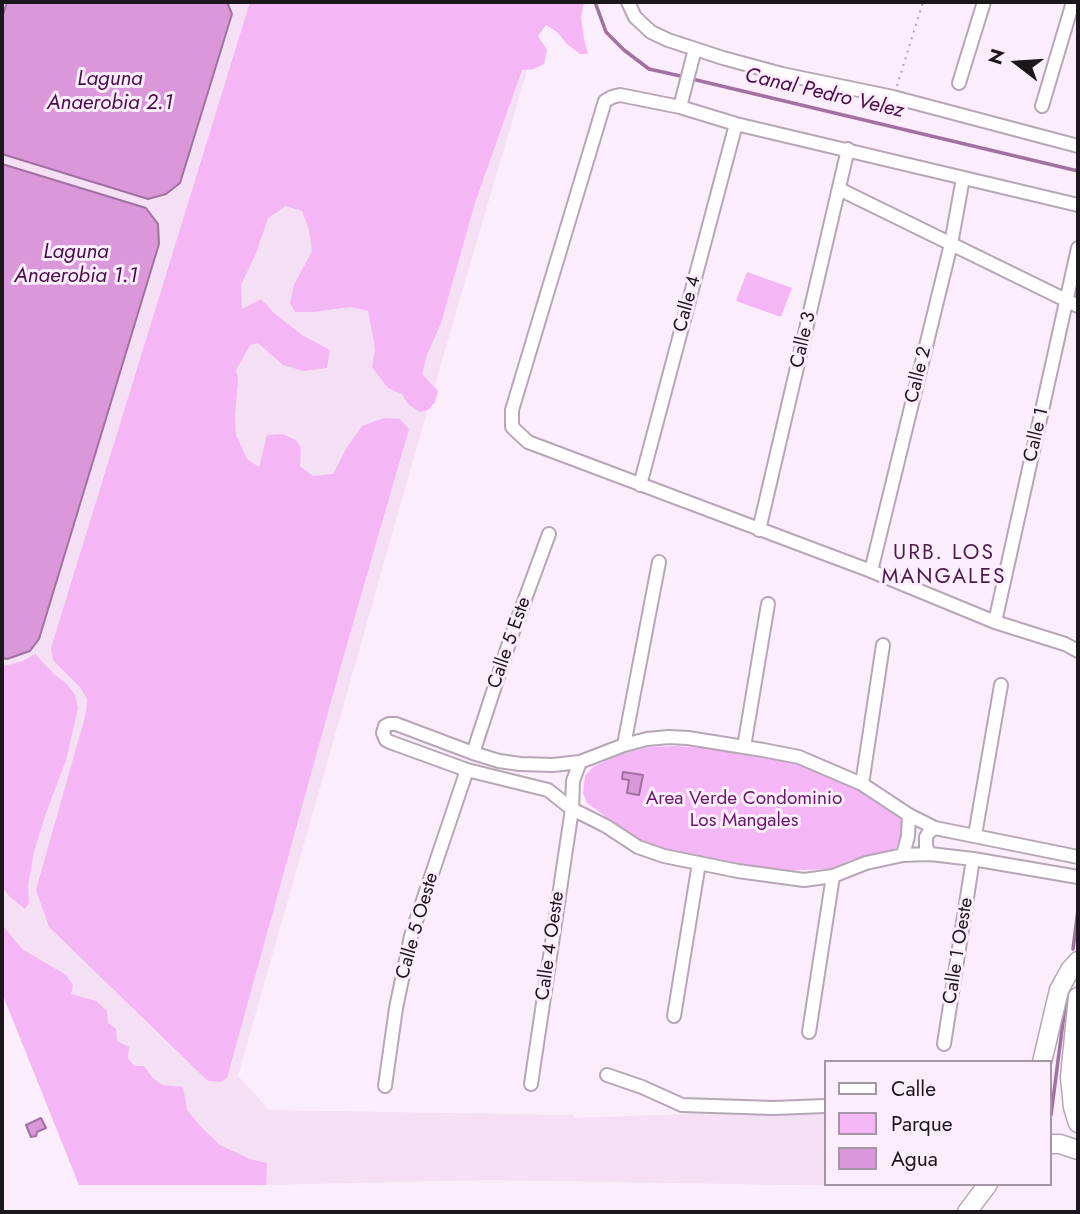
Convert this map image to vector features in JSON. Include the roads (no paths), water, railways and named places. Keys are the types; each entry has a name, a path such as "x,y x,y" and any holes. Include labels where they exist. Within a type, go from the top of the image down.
{"street":[{"path":"628,2 635,17 651,32 693,54 723,58 782,74 893,97 1078,146"},
{"path":"959,83 984,2"},
{"path":"1042,106 1073,2"},
{"path":"680,107 693,54"},
{"path":"1078,205 736,124 680,107 620,95 612,97 606,101 512,410 512,427 528,442 870,571 995,622 1065,644 1078,651"},
{"name":"Calle 4","path":"640,485 736,124"},
{"name":"Calle 3","path":"759,530 848,149"},
{"name":"Calle 2","path":"870,571 951,244 963,178"},
{"path":"839,189 1073,303"},
{"name":"Calle 1","path":"995,622 1073,303 1078,248"},
{"name":"Calle 5 Este","path":"473,753 511,637 549,534"},
{"path":"624,745 659,562"},
{"path":"744,747 768,604"},
{"path":"862,783 883,645"},
{"path":"975,835 1001,685"},
{"path":"1078,857 935,828 909,815 862,783 799,757 669,737 624,745 580,762 520,764 473,753 396,724 389,724 384,730 384,736 390,742 467,770 548,790 572,809 606,826 638,847 664,856 804,880 833,876 866,863 902,855 930,853 1078,877"},
{"name":"Calle 4 Oeste","path":"531,1084 572,809 573,781 580,762"},
{"path":"548,790 553,765"},
{"name":"Calle 5 Oeste","path":"385,1086 396,1008 411,936 467,770"},
{"path":"902,855 908,836 909,815"},
{"path":"930,853 926,847 926,836 935,828"},
{"name":"Calle 1 Oeste","path":"944,1044 973,859"},
{"path":"674,1016 699,863"},
{"path":"809,1032 833,876"},
{"path":"1042,1060 1059,990 1078,961"},
{"path":"1078,997 1070,1077 1073,1107 1078,1123"},
{"path":"607,1074 682,1105 773,1108 824,1106"},
{"path":"1052,1144 1078,1150"},
{"path":"967,1212 987,1186"},
{"path":"982,1212 983,1198 988,1186"}],"water":[{"name":"Laguna Anaerobia 2.1","path":"7,2 227,2 232,14 180,183 166,194 148,199 2,154 2,18"},
{"name":"Laguna Anaerobia 1.1","path":"2,164 146,208 158,224 159,244 39,639 30,651 7,659 2,658"},
{"path":"623,772 643,775 639,795 627,793 629,780 622,779"},
{"path":"41,1118 46,1128 31,1137 26,1125"}],"waterway":[{"name":"Canal Pedro Velez","path":"595,2 606,32 624,50 649,69 685,77"},
{"name":"Canal Pedro Velez","path":"692,79 1078,171"},
{"path":"1073,949 1078,910"},
{"path":"1052,1107 1067,991"}],"district":[{"name":"URB. LOS MANGALES","path":"944,566"}],"park label":[{"name":"Area Verde Condominio Los Mangales","path":"744,810"}]}
